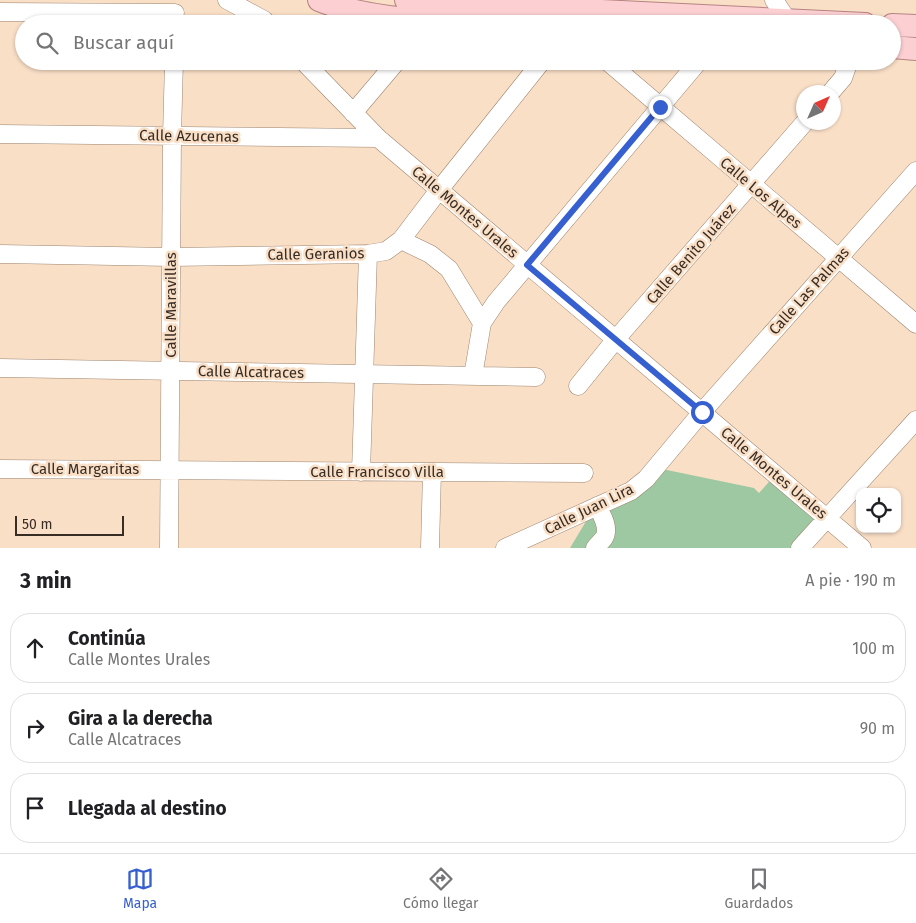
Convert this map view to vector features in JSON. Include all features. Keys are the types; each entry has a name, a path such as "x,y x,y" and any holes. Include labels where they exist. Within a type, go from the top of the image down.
{"main road":[{"path":"319,0 380,15"},
{"path":"406,0 671,15"},
{"path":"901,25 916,26"}],"street":[{"path":"227,0 255,15"},
{"path":"774,0 784,15"},
{"path":"0,12 177,12"},
{"name":"Calle Maravillas","path":"169,548 174,70"},
{"name":"Calle Montes Urales","path":"312,70 378,138 862,548"},
{"path":"353,113 390,70"},
{"name":"Calle Geranios","path":"0,254 171,257 368,254 386,251 401,240 535,70"},
{"name":"Calle Los Alpes","path":"617,70 916,324"},
{"path":"473,376 482,323 496,302 691,70"},
{"path":"837,85 843,78 846,70"},
{"name":"Calle Benito Juárez","path":"578,386 798,130"},
{"name":"Calle Azucenas","path":"0,134 378,138"},
{"name":"Calle Las Palmas","path":"702,412 916,171"},
{"path":"401,240 430,254 449,268 482,323"},
{"path":"362,472 368,254"},
{"name":"Calle Alcatraces","path":"0,368 536,377"},
{"name":"Calle Juan Lira","path":"505,548 631,491 646,479 702,412"},
{"path":"800,548 916,420"},
{"name":"Calle Margaritas","path":"0,469 170,470"},
{"name":"Calle Francisco Villa","path":"170,470 584,473"},
{"path":"430,548 432,472"},
{"path":"595,548 604,537 606,528 597,506"}],"green space":[{"path":"662,469 754,488 759,493 775,475 827,518 800,548 570,548 591,513"}],"route":[{"path":"660,107 527,265 702,412"}]}
